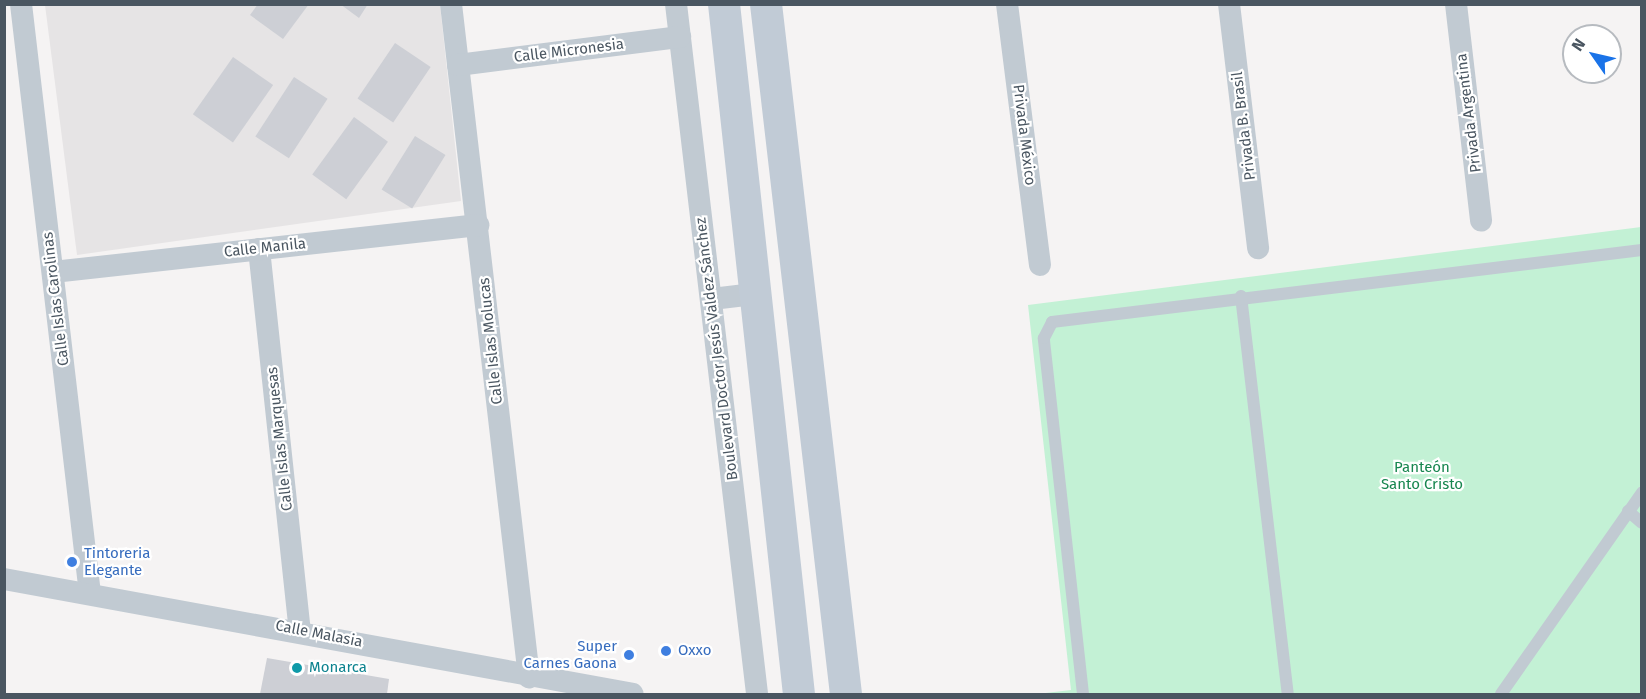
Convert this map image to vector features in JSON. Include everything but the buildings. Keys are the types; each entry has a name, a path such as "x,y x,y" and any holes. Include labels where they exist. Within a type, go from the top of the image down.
{"main road":[{"path":"724,4 799,694"},
{"path":"766,4 846,694"}],"street":[{"name":"Calle Islas Carolinas","path":"21,4 90,594"},
{"name":"Calle Islas Molucas","path":"451,4 530,677"},
{"name":"Boulevard Doctor Jesús Valdez Sánchez","path":"676,4 757,694"},
{"name":"Privada México","path":"1007,4 1040,266"},
{"name":"Privada B. Brasil","path":"1229,4 1258,248"},
{"name":"Privada Argentina","path":"1456,4 1481,221"},
{"name":"Calle Micronesia","path":"458,66 680,37"},
{"name":"Calle Manila","path":"53,273 478,225"},
{"name":"Calle Islas Marquesas","path":"259,249 300,630"},
{"path":"712,299 754,294"},
{"name":"Calle Malasia","path":"4,579 300,630 530,677 633,694"}],"lane":[{"path":"1083,694 1046,329 1063,318 1641,250"},
{"path":"1241,296 1288,694"},
{"path":"1501,694 1641,493"},
{"path":"1628,512 1641,523"}],"shaded area":[{"path":"45,5 440,5 461,201 77,255"}],"green space":[{"name":"Panteón Santo Cristo","path":"1641,227 1641,694 1037,694 1071,690 1028,305"}],"place":[{"name":"Tintoreria Elegante","path":"72,562"},
{"name":"Oxxo","path":"666,651"},
{"name":"Super Carnes Gaona","path":"629,655"},
{"name":"Monarca","path":"297,668"}]}
